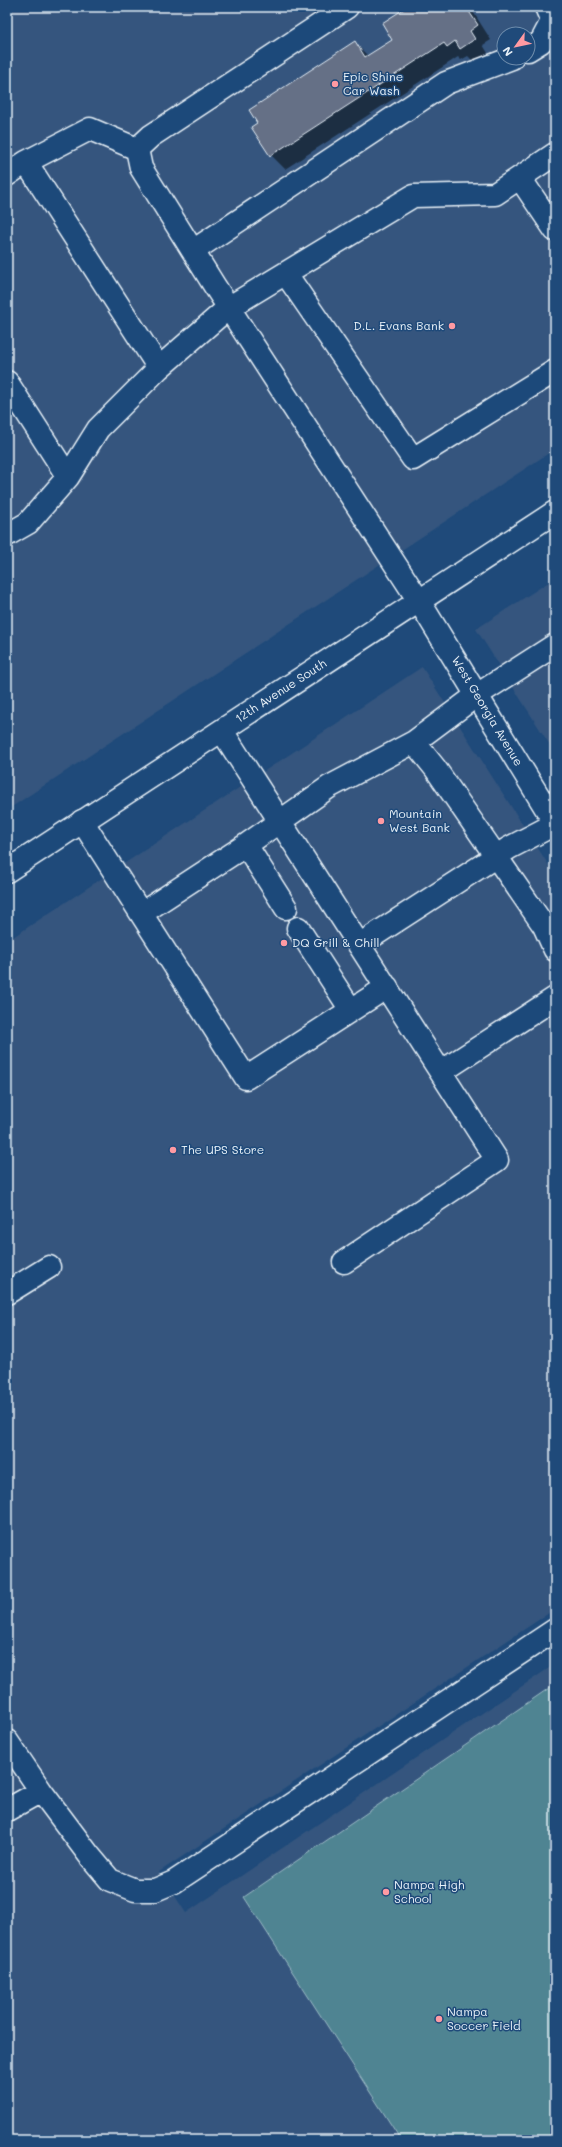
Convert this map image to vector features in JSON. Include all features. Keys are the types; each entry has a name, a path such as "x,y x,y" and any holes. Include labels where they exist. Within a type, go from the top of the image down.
{"main road":[{"path":"7,175 26,162 90,128 137,149 151,136 346,7"},
{"path":"536,45 541,42 552,21 546,7"},
{"path":"193,251 446,83 496,64"},
{"name":"West Georgia Avenue","path":"137,149 141,168 228,308 419,601 478,695 555,823"},
{"path":"7,535 28,523 68,477 98,429 159,368 228,308 413,196 495,194 555,154"},
{"path":"26,162 159,368"},
{"path":"520,178 555,230"},
{"path":"286,274 413,459 555,371"},
{"path":"7,382 68,477"},
{"name":"12th Avenue South","path":"7,871 555,512"},
{"path":"142,913 246,846 329,787 414,742 478,695 555,645"},
{"path":"222,731 497,1160 344,1262"},
{"path":"414,742 435,768 544,926 555,950"},
{"path":"82,821 246,1078 350,1010 387,988"},
{"path":"359,945 496,857 555,823"},
{"path":"246,846 286,908"},
{"path":"298,928 350,1010"},
{"path":"441,1072 555,998"},
{"path":"7,1293 49,1267"},
{"path":"7,1742 41,1791 89,1855 110,1880 135,1890 155,1890 174,1882 555,1630"},
{"path":"7,1810 41,1791"}],"shaded area":[{"path":"7,7 555,7 555,449 7,810"},
{"path":"555,578 555,753 476,629"},
{"path":"422,667 555,875 555,1609 159,1872 186,1913 555,1664 555,2140 7,2140 7,941"}],"green space":[{"name":"Nampa Soccer Field","path":"555,1684 555,2140 401,2140 244,1897"}],"building":[{"name":"Epic Shine Car Wash","path":"407,7 466,7 478,25 470,31 475,39 460,49 455,41 447,47 444,43 270,156 251,127 257,123 249,110 355,41 365,57 392,40 382,23"}],"place":[{"name":"Epic Shine Car Wash","path":"335,84"},
{"name":"D.L. Evans Bank","path":"452,326"},
{"name":"Mountain West Bank","path":"381,821"},
{"name":"DQ Grill & Chill","path":"284,943"},
{"name":"The UPS Store","path":"173,1150"},
{"name":"Nampa High School","path":"386,1892"},
{"name":"Nampa Soccer Field","path":"439,2019"}]}
